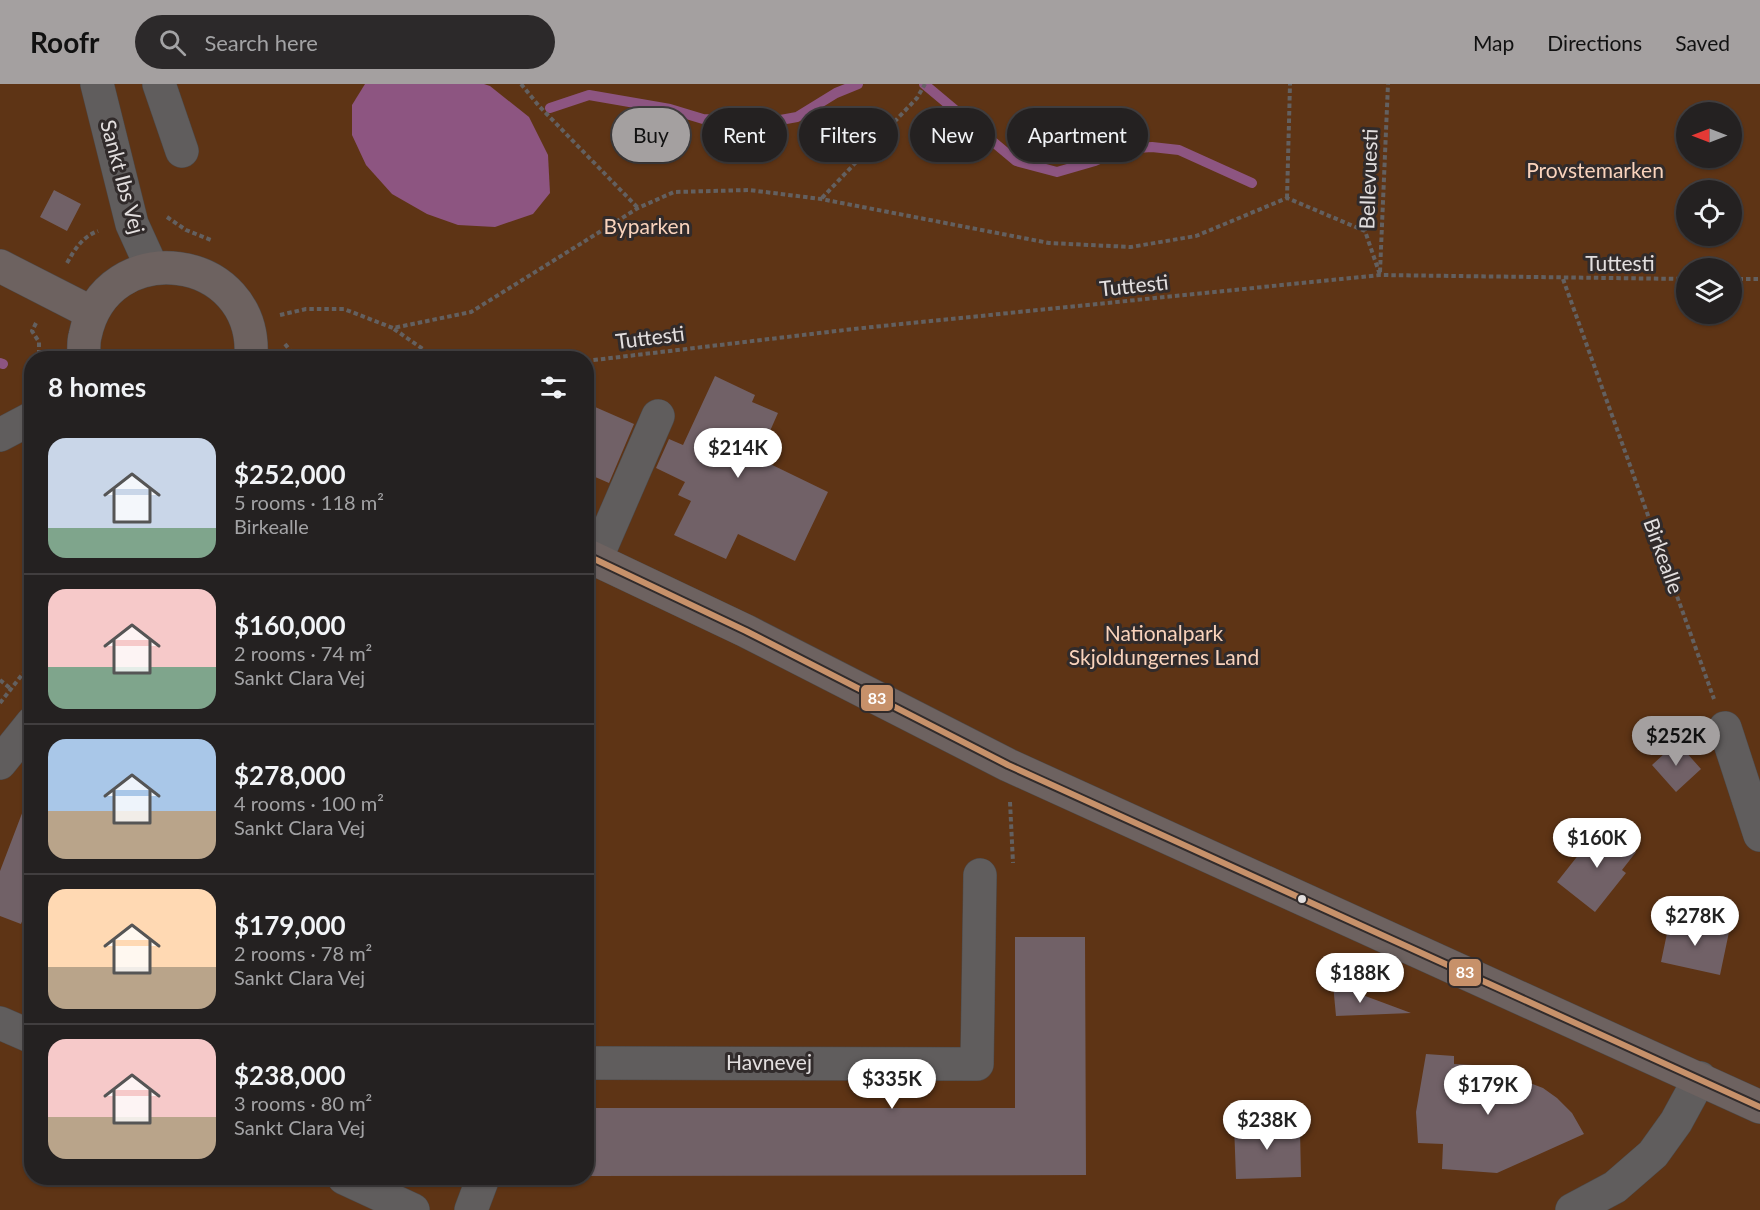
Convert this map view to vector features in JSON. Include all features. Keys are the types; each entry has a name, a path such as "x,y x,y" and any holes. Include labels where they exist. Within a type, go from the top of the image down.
{"main road":[{"path":"0,266 92,313"},
{"path":"84,351 84,337 92,313 107,292 128,277 152,268 175,267 199,272 219,284 236,301 247,322 250,351"},
{"path":"594,558 746,631 1008,765 1760,1107"}],"street":[{"path":"159,84 182,151"},
{"name":"Sankt Ibs Vej","path":"100,85 132,224 152,268"},
{"path":"594,551 658,416"},
{"path":"0,435 24,422"},
{"path":"1725,728 1760,835"},
{"name":"Havnevej","path":"594,1063 977,1064 980,874"},
{"path":"0,1023 24,1034"},
{"path":"1572,1210 1616,1187 1653,1154 1676,1122 1700,1078"},
{"path":"359,1185 413,1210"},
{"path":"471,1210 480,1185"}],"path":[{"path":"521,84 539,106 638,208"},
{"path":"821,199 916,98 926,84"},
{"path":"1287,198 1290,84"},
{"name":"Bellevuesti","path":"1380,275 1388,84"},
{"path":"393,328 471,312 638,208 674,192 749,190 821,199 1049,243 1131,247 1196,236 1287,198 1365,231 1380,275"},
{"name":"Tuttesti","path":"594,360 853,329 1380,275 1676,279"},
{"name":"Birkealle","path":"1563,279 1725,728"},
{"path":"1742,279 1760,279"},
{"path":"247,322 306,309 344,309 393,328 426,351"},
{"path":"0,703 24,672"},
{"path":"0,680 11,689"},
{"path":"980,874 1013,873 1008,765"}],"green space":[{"name":"Nationalpark Skjoldungernes Land","path":"0,84 1760,84 1760,1210 0,1210"}],"shaded area":[{"path":"365,84 484,84 490,86 529,117 548,155 550,193 533,214 495,227 458,225 427,214 392,194 366,165 352,135 352,105"}],"building":[{"path":"54,190 81,204 67,231 40,217"},
{"path":"715,376 755,395 752,402 778,413 758,458 828,492 795,561 738,534 726,559 674,535 691,501 678,495 685,482 656,468 669,439 683,445"},
{"path":"594,406 634,424 609,483 594,476"},
{"path":"1677,742 1701,769 1676,792 1652,765"},
{"path":"24,808 24,916 21,924 0,916 0,871"},
{"path":"1602,825 1636,852 1622,870 1626,873 1595,912 1557,882"},
{"path":"1670,919 1729,932 1720,975 1661,962"},
{"path":"1015,937 1085,937 1086,1175 594,1176 594,1108 1015,1108"},
{"path":"1333,984 1411,1013 1336,1016"},
{"path":"1426,1054 1454,1056 1454,1064 1510,1067 1509,1075 1543,1088 1557,1098 1572,1113 1584,1134 1497,1173 1442,1169 1443,1144 1418,1143 1416,1112"},
{"path":"1287,1122 1287,1129 1300,1129 1301,1177 1236,1179 1234,1124"}],"waterway":[{"path":"550,108 589,95 670,109 703,119 775,121 797,117 836,93 858,84"},
{"path":"924,84 1016,161 1057,172 1095,161 1122,149 1152,147 1179,150 1252,183"}],"transit line":[{"name":"83","path":"594,559 746,631 1008,765 1760,1107"}],"park label":[{"name":"Provstemarken","path":"1595,171"},
{"name":"Byparken","path":"647,227"}]}
